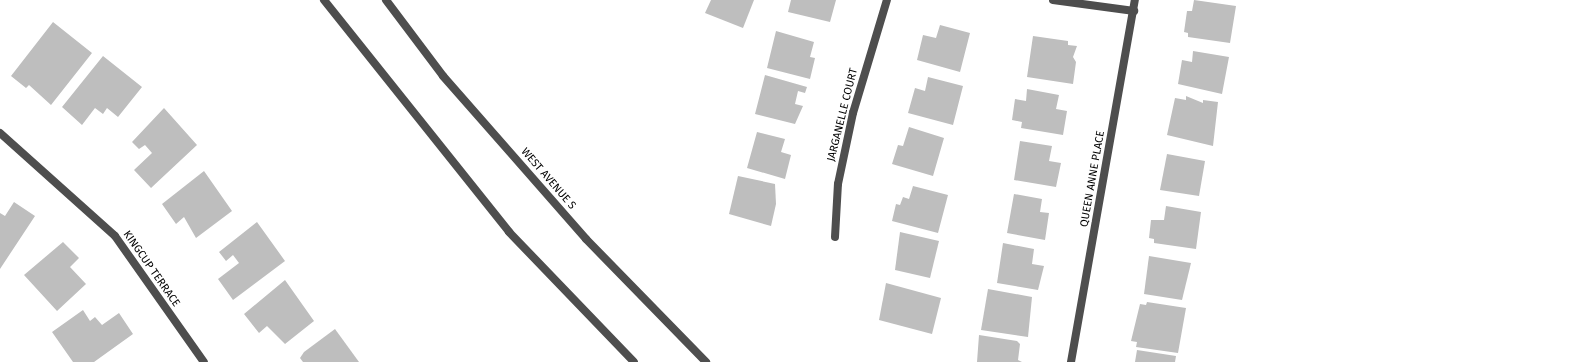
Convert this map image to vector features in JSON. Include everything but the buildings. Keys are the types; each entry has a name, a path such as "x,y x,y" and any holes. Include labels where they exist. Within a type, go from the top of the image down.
{"street":[{"path":"324,0 509,232 634,362"},
{"name":"WEST AVENUE S","path":"386,0 443,76 576,227 706,362"},
{"name":"JARGANELLE COURT","path":"835,237 838,184 850,127 887,0"},
{"path":"1053,0 1134,11"},
{"name":"QUEEN ANNE PLACE","path":"1071,362 1135,0"},
{"name":"KINGCUP TERRACE","path":"0,133 115,236 204,362"}]}
